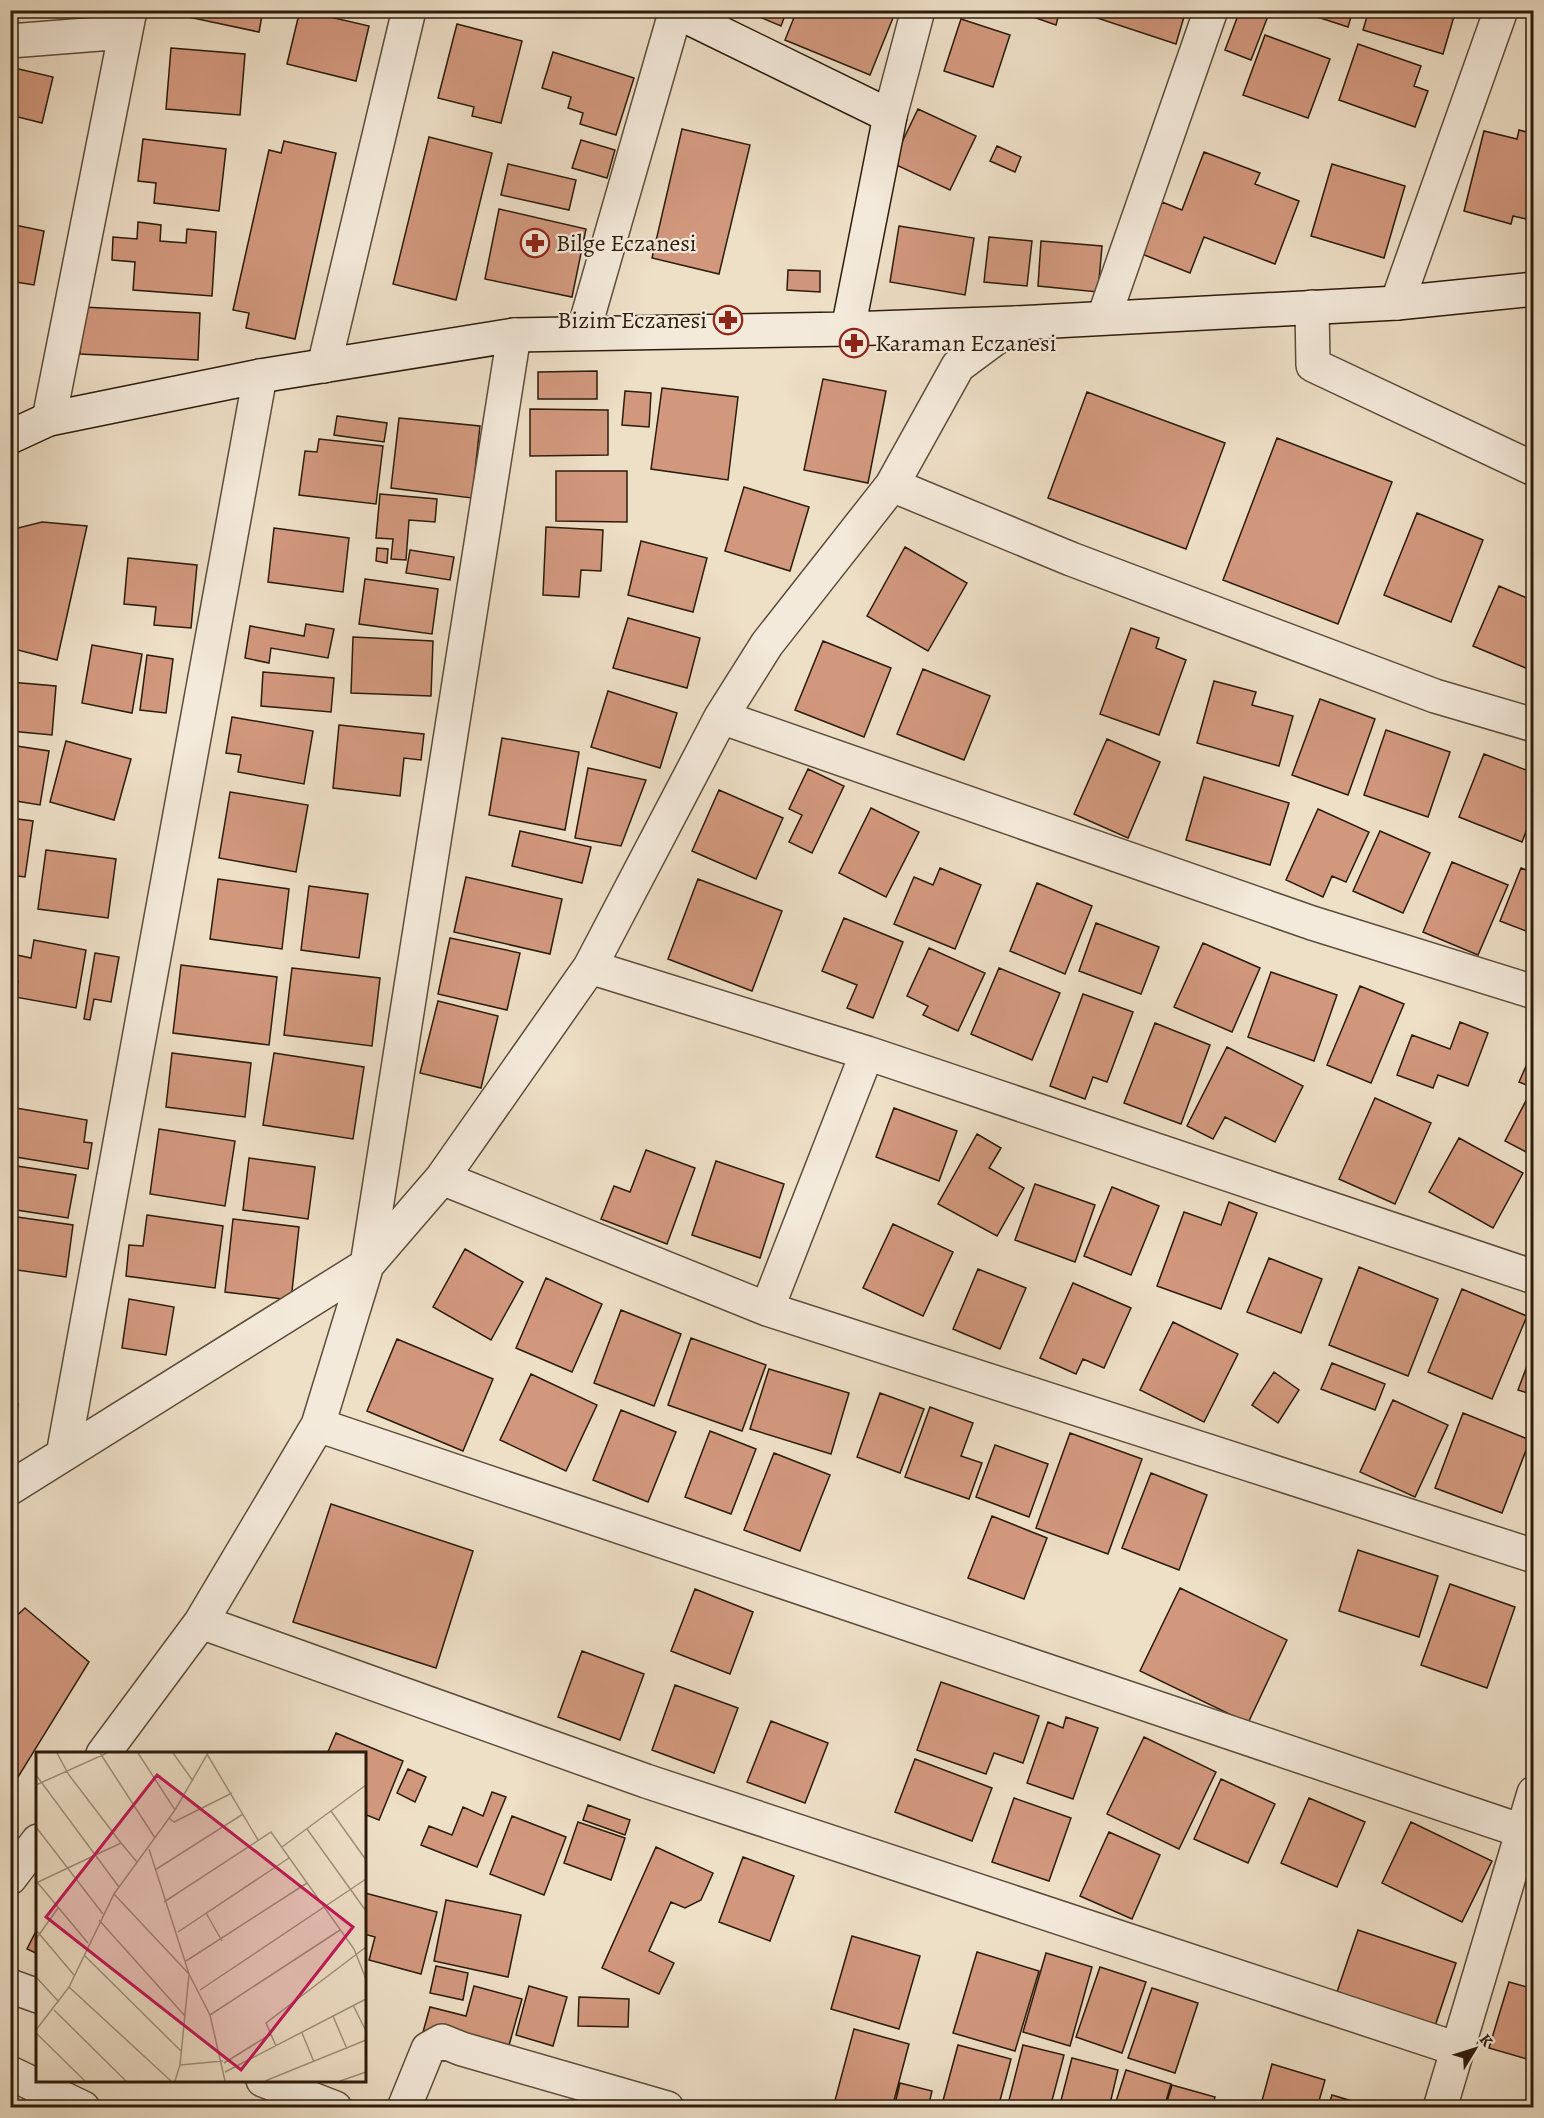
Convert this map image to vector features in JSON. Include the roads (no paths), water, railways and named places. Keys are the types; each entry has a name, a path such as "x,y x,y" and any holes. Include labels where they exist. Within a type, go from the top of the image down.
{"street":[{"path":"324,366 409,10"},
{"path":"848,329 890,116 918,10"},
{"path":"1104,317 1211,10"},
{"path":"1397,303 1501,10"},
{"path":"583,333 675,11 890,116"},
{"path":"10,41 128,21 49,419"},
{"path":"10,437 49,419 260,376 514,335 848,329 1016,323 1397,303 1533,289"},
{"path":"1312,307 1313,364 1533,469"},
{"path":"10,1488 367,1265 442,1178 590,967 721,717 767,644 892,485 958,366 1016,323"},
{"path":"104,1752 201,1622 318,1425 367,1265 514,335"},
{"path":"63,1455 260,376"},
{"path":"892,485 1071,559 1435,696 1533,725"},
{"path":"721,717 1312,923 1533,992"},
{"path":"590,967 867,1053 1533,1277"},
{"path":"767,1309 867,1053"},
{"path":"442,1178 767,1309 1533,1556"},
{"path":"318,1425 1527,1833"},
{"path":"201,1622 646,1781 1457,2049"},
{"path":"1440,2108 1527,1833 1533,1793"},
{"path":"10,1878 36,1844"},
{"path":"10,1986 36,1995"},
{"path":"404,2108 428,2049 442,2041 462,2049 667,2108"},
{"path":"10,2073 83,2108"},
{"path":"268,2082 335,2108"}],"place":[{"name":"Bilge Eczanesi","path":"535,243"},
{"name":"Bizim Eczanesi","path":"728,320"},
{"name":"Karaman Eczanesi","path":"854,343"}]}
